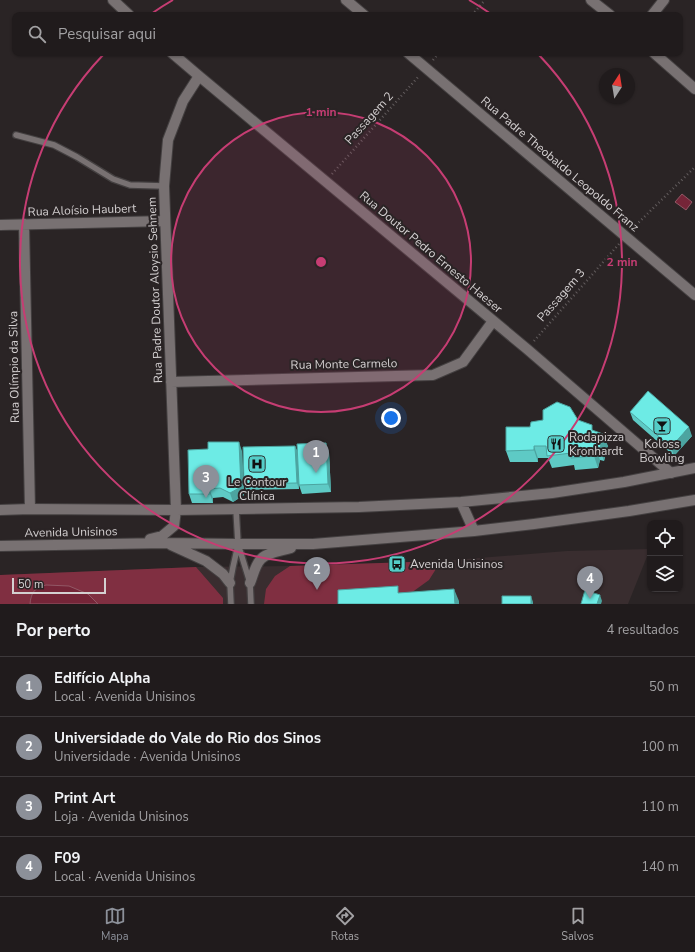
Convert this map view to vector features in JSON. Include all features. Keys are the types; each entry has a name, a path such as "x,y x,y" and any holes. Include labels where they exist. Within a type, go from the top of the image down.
{"street":[{"path":"113,0 126,12"},
{"path":"346,0 360,12"},
{"path":"592,0 606,12"},
{"path":"654,12 664,0"},
{"name":"Rua Doutor Pedro Ernesto Haeser","path":"176,56 527,348 671,473"},
{"name":"Rua Padre Theobaldo Leopoldo Franz","path":"412,56 695,295"},
{"path":"657,56 695,89"},
{"name":"Rua Padre Doutor Aloysio Sehnem","path":"133,544 162,536 174,526 176,510 164,186 168,140 183,101 199,76"},
{"name":"Rua Aloísio Haubert","path":"0,225 165,221"},
{"name":"Rua Olímpio da Silva","path":"24,224 30,509"},
{"name":"Rua Monte Carmelo","path":"171,382 433,375 462,362 494,321"},
{"name":"Avenida Unisinos","path":"0,510 176,510 359,507 461,502 552,493 624,482 695,468"},
{"name":"Avenida Unisinos","path":"0,546 165,543 313,544 474,531 629,511 695,500"},
{"path":"461,502 474,531"},
{"path":"165,543 206,560 230,583"},
{"path":"250,583 256,566 261,559 272,552 313,544"}],"lane":[{"path":"16,135 54,145 113,179 130,185 164,186"},
{"path":"236,509 238,544 250,583 251,604"},
{"path":"231,604 230,583 238,544"}],"path":[{"path":"475,12 485,0"},
{"name":"Passagem 2","path":"326,181 426,68"},
{"name":"Passagem 3","path":"527,348 625,236 695,167"}],"shaded area":[{"path":"682,194 692,202 686,210 675,202"},
{"path":"647,549 647,556 628,604 0,604 0,575 196,567 290,566 441,561 567,551"},
{"path":"441,561 429,580 411,593 342,593 337,604 264,604 266,589 275,576 290,566"},
{"path":"196,567 223,598 223,604 98,604 88,594 31,595 30,604 0,604 0,575"},
{"path":"46,585 69,586 88,594 98,604 30,604 31,597 36,589"}],"building":[{"path":"648,391 689,427 671,447 630,412"},
{"name":"Rodapizza Kronhardt","path":"557,402 570,407 578,420 592,425 592,430 603,434 600,449 596,449 594,456 571,458 571,453 547,456 546,446 534,446 534,450 506,451 506,427 530,427 531,422 543,420 543,410"},
{"path":"208,442 239,442 241,487 230,493 220,488 209,489 210,494 189,494 188,450 208,449"},
{"path":"326,443 328,484 299,485 297,444"},
{"path":"295,446 297,483 244,484 243,447"},
{"path":"398,586 398,593 454,589 455,604 338,604 338,590"},
{"path":"585,590 600,595 597,604 581,604"},
{"path":"502,596 531,596 531,604 502,604"}],"place":[{"name":"Koloss Bowling","path":"662,426"},
{"name":"Rodapizza Kronhardt","path":"556,444"},
{"name":"Le Contour Clínica","path":"257,464"},
{"name":"Edifício Alpha","path":"316,473"},
{"name":"Print Art","path":"206,498"},
{"name":"Avenida Unisinos","path":"397,564"},
{"name":"Universidade do Vale do Rio dos Sinos","path":"317,590"},
{"name":"F09","path":"590,599"}]}
